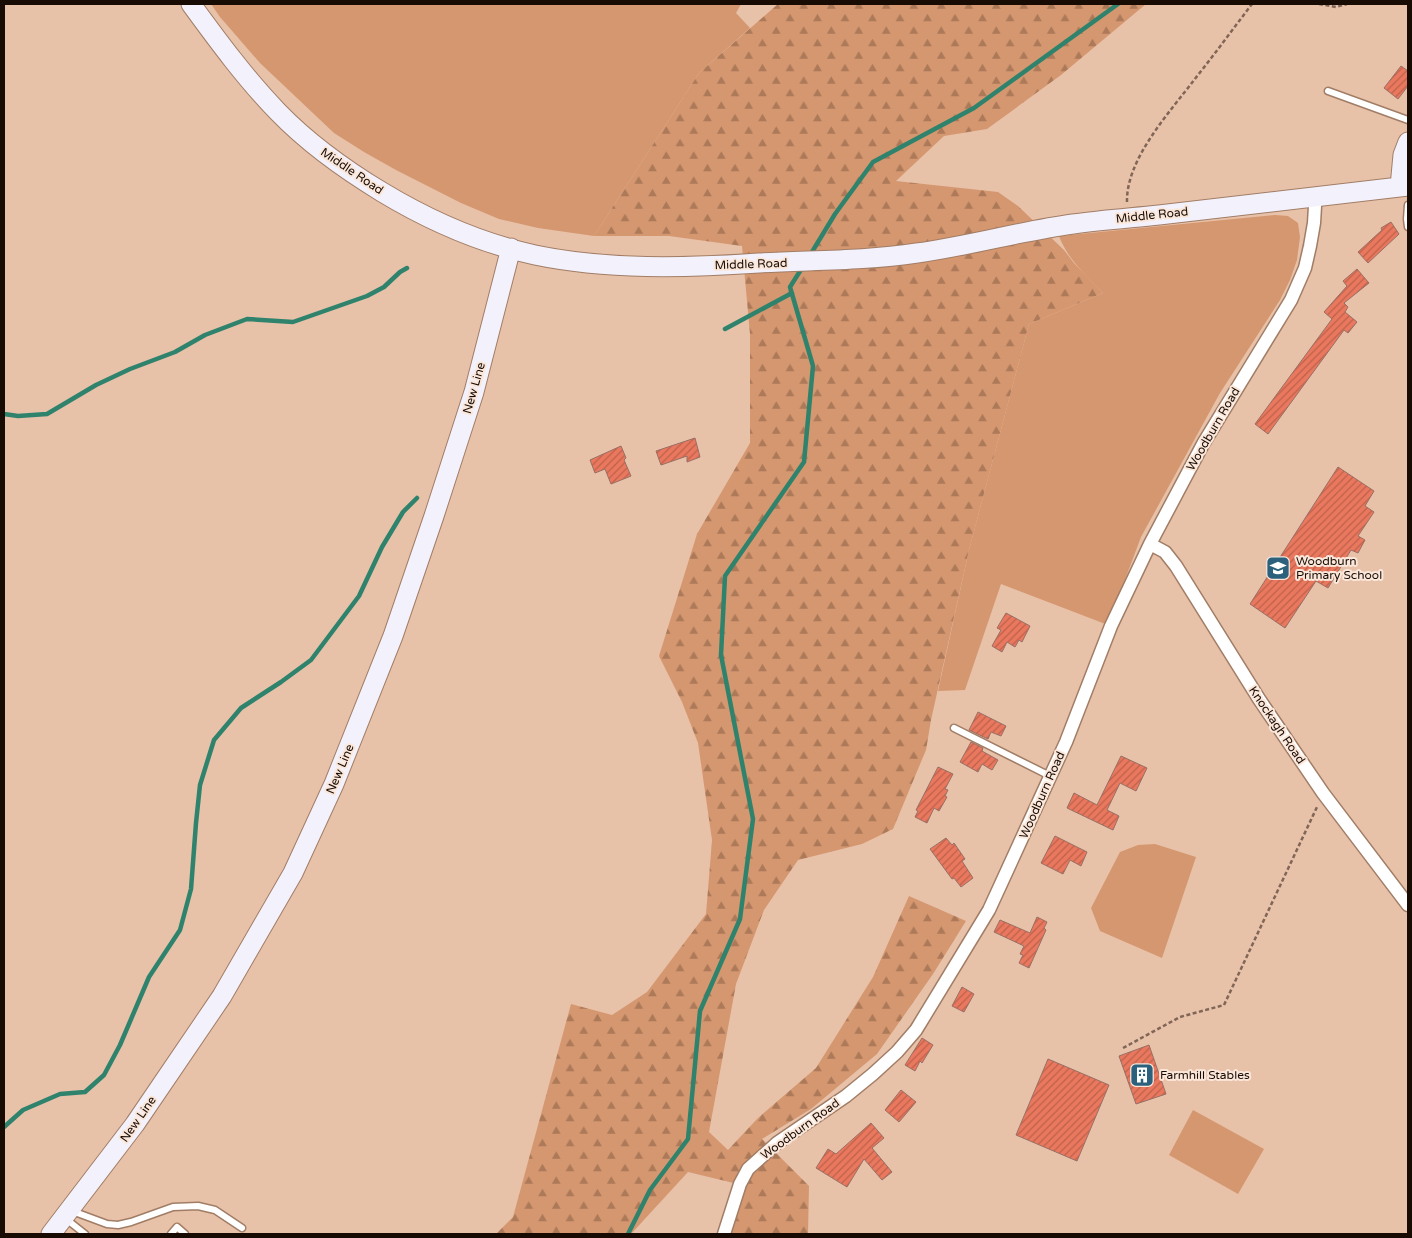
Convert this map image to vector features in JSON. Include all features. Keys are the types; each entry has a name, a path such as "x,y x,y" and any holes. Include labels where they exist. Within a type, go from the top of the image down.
{"main road":[{"name":"Middle Road","path":"191,4 256,88 279,114 318,149 359,178 415,212 464,234 534,255 620,266 832,262 920,253 1073,224 1404,186"},
{"path":"1404,186 1404,155 1408,142"},
{"name":"New Line","path":"51,1234 135,1124 222,996 292,873 334,784 393,636 434,516 474,392 511,248"}],"street":[{"name":"Woodburn Road","path":"724,1234 740,1184 748,1168 777,1143 846,1096 874,1074 897,1052 916,1030 989,910 1066,742 1111,626 1150,544 1203,444 1291,300 1305,268 1310,246 1315,214 1314,196"},
{"name":"Knockagh Road","path":"1150,544 1165,552 1176,566 1259,699 1323,794 1408,905"}],"lane":[{"path":"1328,91 1408,120"},
{"path":"1408,205 1408,227"},
{"path":"954,728 1050,776"},
{"path":"68,1214 106,1224 118,1225 173,1207 198,1206 215,1210 242,1228"},
{"path":"68,1214 85,1234"},
{"path":"171,1234 177,1227 185,1234"}],"path":[{"path":"1130,218 1128,190 1131,176 1139,158 1158,128 1252,4"},
{"path":"1319,4 1336,7 1347,4"},
{"path":"1123,1048 1180,1016 1224,1005 1323,794"}],"green space":[{"path":"211,4 741,4 736,13 750,28 699,73 594,236 538,228 499,219 461,203 364,152 334,133 260,63"},
{"path":"778,4 1146,4 1061,75 987,129 944,136 896,181 998,192 1018,206 1064,250 1103,293 1029,324 969,550 926,750 893,829 862,844 798,860 764,910 736,984 709,1132 728,1150 758,1118 816,1068 873,977 909,896 966,921 933,974 877,1054 811,1109 762,1139 809,1186 808,1234 731,1234 746,1186 688,1172 631,1234 496,1234 513,1217 571,1004 612,1015 647,992 706,914 712,840 698,743 682,702 659,656 697,534 750,443 750,334 742,246 669,236 594,236 699,73"},
{"path":"1275,215 1288,216 1298,223 1300,237 1297,260 1290,280 1280,300 1220,393 1141,537 1108,625 1001,584 965,690 938,691 969,550 1029,324 1103,293 1072,260 1059,236"},
{"path":"1155,844 1196,857 1162,958 1100,931 1091,908 1120,852 1138,845"},
{"path":"1193,1110 1264,1149 1238,1194 1169,1155"}],"building":[{"path":"1401,66 1408,71 1408,86 1398,99 1384,88"},
{"path":"1391,222 1399,234 1368,263 1358,252 1382,230 1381,228"},
{"path":"1357,269 1369,283 1344,303 1348,307 1345,312 1357,322 1348,333 1344,330 1268,434 1255,424 1332,319 1324,312 1347,286 1343,281"},
{"path":"695,438 700,457 687,462 687,456 661,465 656,451"},
{"path":"621,446 626,458 624,460 631,476 611,484 605,469 595,473 590,460"},
{"name":"Woodburn Primary School","path":"1338,467 1374,491 1365,506 1374,512 1358,536 1365,540 1358,553 1351,550 1328,588 1316,581 1285,628 1250,604"},
{"path":"1006,613 1030,626 1022,642 1019,640 1015,647 1007,642 1002,652 992,646 1001,630 997,628"},
{"path":"978,712 1006,726 1001,736 991,732 988,739 969,730"},
{"path":"971,742 983,748 982,751 998,760 992,770 982,764 978,772 960,762"},
{"path":"1121,756 1147,768 1136,791 1120,783 1107,810 1119,816 1113,830 1067,808 1074,793 1097,805"},
{"path":"938,767 953,774 945,789 948,790 945,796 947,797 939,811 934,808 927,823 915,817 918,811 916,810"},
{"path":"1055,836 1087,852 1081,866 1070,860 1063,874 1041,863"},
{"path":"946,838 952,845 954,843 965,859 962,861 973,878 961,887 954,878 952,879 930,849"},
{"path":"1037,917 1047,922 1044,928 1046,930 1029,968 1019,963 1023,955 1020,954 1024,946 994,932 1000,920 1030,933"},
{"path":"962,987 974,994 964,1012 952,1006"},
{"path":"922,1038 933,1045 922,1063 920,1061 915,1071 905,1065"},
{"name":"Farmhill Stables","path":"1149,1045 1166,1094 1136,1104 1119,1056"},
{"path":"1048,1059 1109,1085 1077,1161 1016,1135"},
{"path":"901,1090 916,1102 899,1122 885,1110"},
{"path":"871,1123 884,1138 872,1148 892,1172 882,1180 864,1159 847,1187 816,1168 828,1149 836,1154"}],"waterway":[{"path":"809,257 835,214 873,162 974,108 1118,4"},
{"path":"4,414 18,416 47,414 96,385 130,369 175,352 205,335 247,319 293,322 367,296 384,287 407,268"},
{"path":"628,1234 650,1190 688,1139 700,1011 740,919 753,819 721,655 725,576 804,462 813,366 790,287 802,268"},
{"path":"725,329 792,293"},
{"path":"4,1127 23,1110 60,1094 85,1092 104,1075 120,1045 149,977 180,930 191,889 200,785 214,740 241,708 311,660 359,596 382,547 403,512 417,498"}],"place":[{"name":"Woodburn Primary School","path":"1278,568"},
{"name":"Farmhill Stables","path":"1142,1075"}]}
